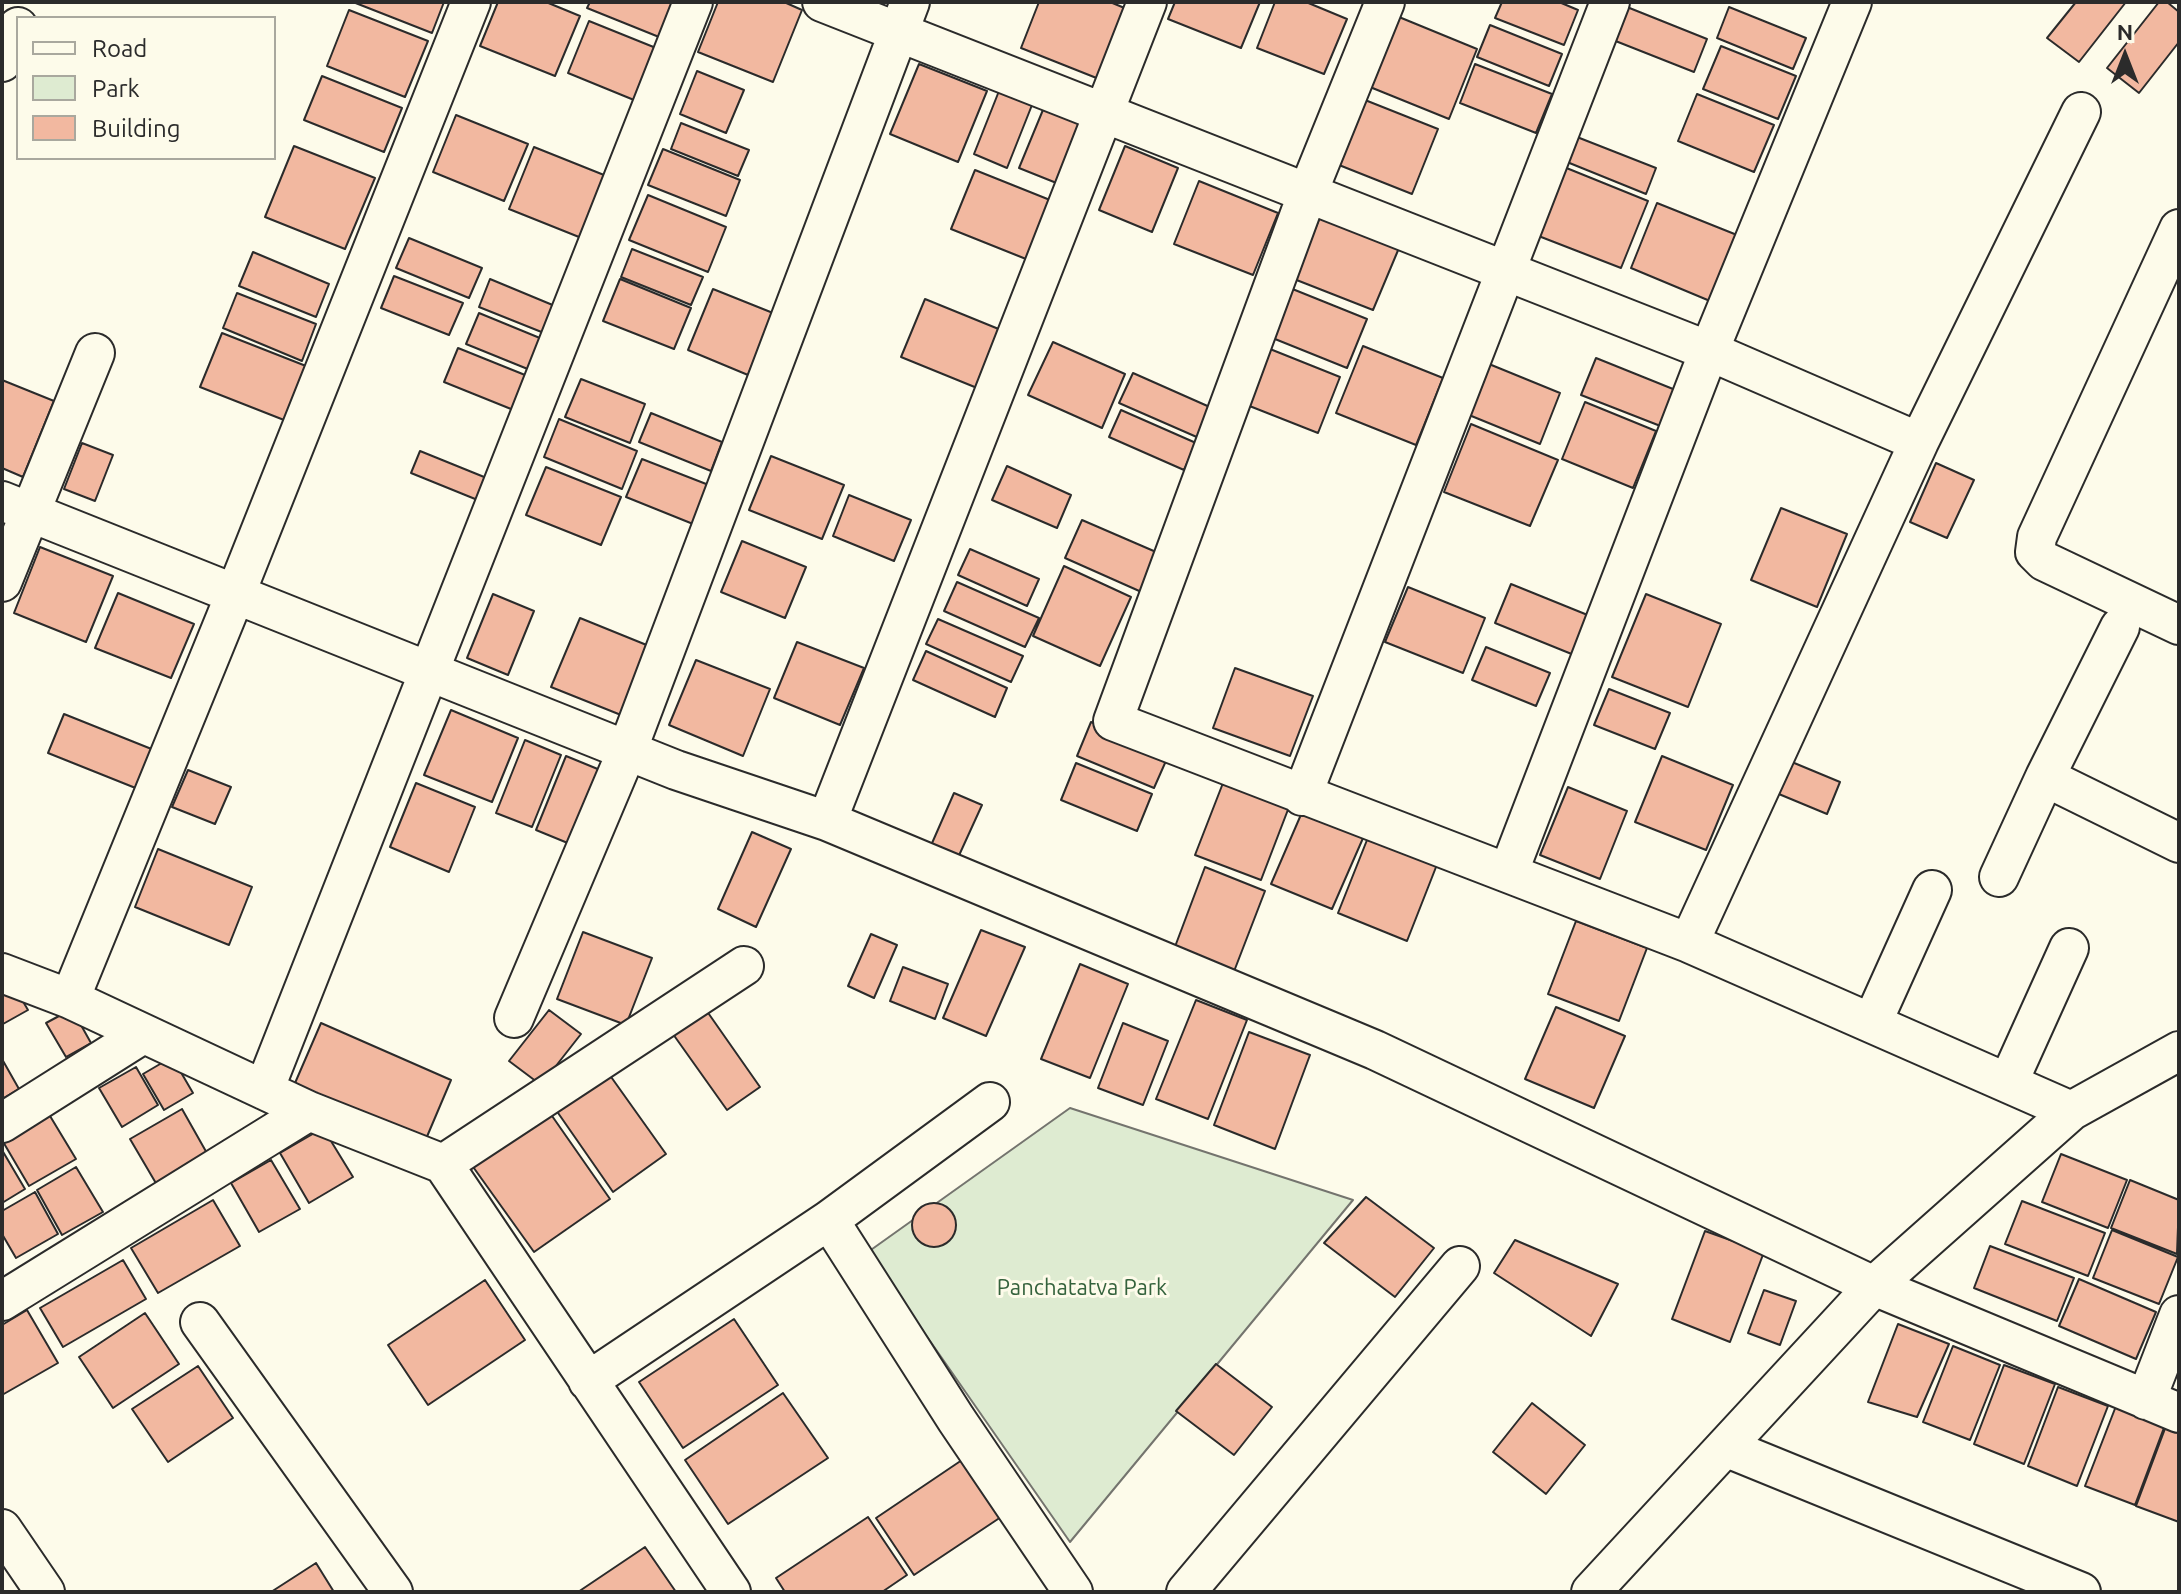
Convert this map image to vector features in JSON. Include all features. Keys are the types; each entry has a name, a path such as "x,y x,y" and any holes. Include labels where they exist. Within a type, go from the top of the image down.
{"street":[{"path":"70,999 471,2"},
{"path":"264,1090 693,2"},
{"path":"822,2 904,17 1102,111 1709,351 1919,442"},
{"path":"827,821 1147,2"},
{"path":"1385,2 1308,192 1113,721 1302,796 1509,871 1689,943 2071,1111"},
{"path":"1302,796 1610,2"},
{"path":"1509,871 1709,351 1852,2"},
{"path":"514,1018 627,751 904,17"},
{"path":"2,62 16,31"},
{"path":"1689,943 1919,442 2081,112"},
{"path":"2179,229 2037,537 2035,552 2044,561 2179,625"},
{"path":"2,582 15,507 95,353"},
{"path":"15,507 627,751 827,821 1467,1091 1874,1286 2163,1407 2179,1315"},
{"path":"1999,877 2120,627"},
{"path":"2045,777 2179,843"},
{"path":"1872,1023 1932,890"},
{"path":"2008,1083 2069,948"},
{"path":"443,1164 744,966"},
{"path":"2,973 70,999 309,1111 443,1164 731,1592"},
{"path":"2,1123 143,1034"},
{"path":"1591,1592 1874,1286 2071,1111 2179,1051"},
{"path":"588,1381 829,1220 990,1102"},
{"path":"2,1301 309,1111"},
{"path":"829,1220 956,1419 1073,1592"},
{"path":"1186,1592 1460,1266"},
{"path":"200,1322 393,1592"},
{"path":"1725,1447 2081,1592"},
{"path":"4,1539 45,1592"}],"green space":[{"name":"Panchatatva Park","path":"1070,1108 1353,1200 1070,1542 868,1252"}],"building":[{"path":"353,2 444,2 432,33"},
{"path":"498,2 546,2 580,16 555,76 480,46"},
{"path":"590,2 679,2 664,39 587,8"},
{"path":"718,2 784,2 802,10 773,82 698,52"},
{"path":"1039,2 1110,2 1127,9 1099,79 1021,48"},
{"path":"1175,2 1260,2 1241,48 1168,19"},
{"path":"1275,2 1306,2 1347,19 1324,74 1257,48"},
{"path":"1502,2 1559,2 1578,10 1564,45 1495,18"},
{"path":"2076,2 2126,2 2079,62 2047,38"},
{"path":"2159,2 2167,2 2179,12 2179,42 2139,93 2107,68"},
{"path":"1627,7 1707,39 1694,72 1613,40"},
{"path":"1729,7 1806,38 1793,69 1717,38"},
{"path":"349,10 428,41 405,97 327,66"},
{"path":"1399,17 1477,49 1449,119 1370,87"},
{"path":"589,21 656,48 634,100 568,73"},
{"path":"1490,25 1562,54 1549,86 1477,57"},
{"path":"1721,46 1796,76 1778,119 1703,89"},
{"path":"919,64 987,91 958,162 890,134"},
{"path":"1475,64 1552,94 1536,133 1460,103"},
{"path":"697,71 744,90 726,133 680,114"},
{"path":"322,76 402,108 384,152 304,120"},
{"path":"999,91 1032,105 1007,168 974,154"},
{"path":"1697,94 1774,125 1754,172 1678,141"},
{"path":"1365,100 1438,129 1412,194 1339,165"},
{"path":"1045,105 1084,121 1059,184 1019,168"},
{"path":"456,115 528,144 504,201 433,172"},
{"path":"681,123 749,150 738,176 671,149"},
{"path":"1577,137 1656,168 1646,194 1567,162"},
{"path":"294,146 375,178 345,249 265,217"},
{"path":"1125,146 1178,168 1152,232 1099,210"},
{"path":"534,147 609,177 584,239 509,209"},
{"path":"663,149 740,180 726,216 648,185"},
{"path":"1564,167 1648,201 1621,268 1536,235"},
{"path":"975,170 1055,202 1031,261 951,229"},
{"path":"1199,181 1278,213 1253,275 1174,244"},
{"path":"648,195 726,227 708,272 629,240"},
{"path":"1657,203 1737,235 1710,301 1631,268"},
{"path":"1320,217 1399,248 1373,310 1294,279"},
{"path":"409,238 482,268 469,298 396,268"},
{"path":"632,249 703,277 691,305 621,277"},
{"path":"253,252 329,284 316,317 239,286"},
{"path":"394,276 463,303 449,335 381,308"},
{"path":"490,279 555,306 544,333 479,307"},
{"path":"620,279 691,308 674,349 603,321"},
{"path":"1290,288 1367,319 1347,368 1270,337"},
{"path":"713,289 773,313 748,375 688,350"},
{"path":"237,293 316,324 302,361 223,328"},
{"path":"925,299 1006,332 982,390 901,357"},
{"path":"479,313 552,343 540,374 466,344"},
{"path":"222,333 306,366 284,420 200,387"},
{"path":"1053,342 1125,374 1102,428 1028,395"},
{"path":"1363,346 1443,378 1416,445 1336,413"},
{"path":"458,348 530,377 516,411 444,382"},
{"path":"1270,349 1340,377 1318,433 1247,405"},
{"path":"1596,358 1678,391 1663,427 1581,395"},
{"path":"1489,364 1560,393 1540,444 1469,415"},
{"path":"1133,373 1212,408 1199,438 1119,403"},
{"path":"581,379 645,404 630,443 565,417"},
{"path":"2,380 54,401 23,477 2,468"},
{"path":"1585,402 1656,431 1633,488 1562,459"},
{"path":"1121,410 1196,443 1184,470 1109,437"},
{"path":"651,413 722,442 711,471 639,442"},
{"path":"559,419 637,451 622,489 544,457"},
{"path":"1471,424 1558,460 1530,526 1444,492"},
{"path":"82,443 113,455 95,501 64,489"},
{"path":"420,451 494,481 485,503 411,473"},
{"path":"771,456 844,485 822,539 749,510"},
{"path":"642,459 719,489 703,528 626,497"},
{"path":"1936,463 1974,480 1947,538 1910,522"},
{"path":"1007,466 1071,495 1057,528 992,500"},
{"path":"546,467 621,497 601,545 526,515"},
{"path":"849,495 911,520 894,561 833,536"},
{"path":"1781,508 1847,534 1817,607 1751,580"},
{"path":"1082,520 1163,555 1146,594 1065,558"},
{"path":"742,541 806,567 785,618 721,592"},
{"path":"40,547 113,576 86,642 14,613"},
{"path":"970,549 1039,579 1027,606 958,575"},
{"path":"1064,566 1131,597 1100,666 1033,636"},
{"path":"957,582 1039,618 1025,647 944,611"},
{"path":"1511,584 1595,618 1579,657 1495,623"},
{"path":"1408,587 1485,618 1463,673 1385,642"},
{"path":"118,593 194,624 171,678 95,648"},
{"path":"493,594 534,611 508,675 467,658"},
{"path":"1646,594 1721,624 1688,707 1612,677"},
{"path":"580,618 654,648 626,717 551,687"},
{"path":"938,619 1023,656 1011,682 926,644"},
{"path":"797,642 864,668 840,725 774,698"},
{"path":"1486,647 1550,673 1536,706 1472,680"},
{"path":"926,651 1007,688 995,717 913,680"},
{"path":"696,660 770,689 743,756 669,725"},
{"path":"1235,668 1313,696 1290,756 1213,728"},
{"path":"1609,689 1670,713 1655,749 1594,725"},
{"path":"451,710 518,738 492,802 424,775"},
{"path":"64,714 154,750 138,789 48,753"},
{"path":"1091,722 1169,754 1154,788 1077,756"},
{"path":"525,740 561,755 532,827 496,813"},
{"path":"566,756 605,772 575,846 536,830"},
{"path":"1662,756 1733,785 1706,850 1635,822"},
{"path":"1787,760 1840,782 1827,814 1774,792"},
{"path":"1076,763 1152,794 1137,831 1061,800"},
{"path":"188,770 231,787 215,824 172,807"},
{"path":"416,783 475,807 449,872 390,847"},
{"path":"1223,783 1289,807 1261,880 1195,855"},
{"path":"1568,787 1627,811 1600,879 1540,855"},
{"path":"954,793 982,805 956,862 929,850"},
{"path":"1306,803 1367,829 1332,909 1271,884"},
{"path":"752,832 791,849 756,927 718,909"},
{"path":"1369,835 1438,862 1407,941 1338,913"},
{"path":"158,849 252,887 229,945 135,907"},
{"path":"1205,867 1265,891 1233,974 1173,952"},
{"path":"1576,921 1647,948 1619,1021 1548,994"},
{"path":"981,930 1025,947 986,1036 943,1018"},
{"path":"583,932 652,958 626,1025 557,999"},
{"path":"871,934 897,945 874,998 848,986"},
{"path":"1080,964 1128,984 1090,1078 1041,1059"},
{"path":"903,967 948,984 935,1019 890,1001"},
{"path":"11,981 28,1010 3,1024 2,987"},
{"path":"697,997 760,1087 727,1110 663,1020"},
{"path":"1196,1000 1247,1020 1208,1119 1156,1099"},
{"path":"1556,1007 1625,1036 1594,1108 1525,1079"},
{"path":"72,1009 91,1043 66,1057 46,1023"},
{"path":"549,1010 581,1034 541,1085 509,1061"},
{"path":"321,1023 451,1080 423,1146 292,1090"},
{"path":"1123,1023 1168,1041 1143,1105 1098,1088"},
{"path":"1249,1032 1310,1055 1275,1149 1214,1125"},
{"path":"172,1057 193,1093 164,1110 143,1074"},
{"path":"2,1059 19,1089 2,1099"},
{"path":"136,1067 158,1105 122,1127 99,1088"},
{"path":"609,1074 666,1154 613,1192 556,1110"},
{"path":"543,1103 610,1199 534,1252 466,1157"},
{"path":"182,1109 208,1155 157,1185 130,1139"},
{"path":"47,1111 76,1159 29,1186 2,1140"},
{"path":"323,1128 353,1177 309,1203 280,1153"},
{"path":"2,1150 25,1189 2,1203"},
{"path":"2061,1154 2127,1180 2108,1228 2042,1202"},
{"path":"271,1160 300,1209 259,1232 231,1183"},
{"path":"76,1167 103,1212 62,1235 37,1190"},
{"path":"2130,1180 2179,1200 2177,1254 2111,1228"},
{"path":"35,1192 58,1234 16,1258 2,1234 2,1211"},
{"path":"1366,1197 1434,1248 1395,1297 1324,1243"},
{"path":"213,1200 240,1246 158,1293 131,1248"},
{"path":"2022,1201 2105,1233 2088,1276 2005,1244"},
{"path":"934,1203 950,1209 956,1225 950,1241 934,1247 918,1241 912,1225 918,1209"},
{"path":"2112,1230 2178,1257 2159,1304 2093,1278"},
{"path":"1705,1231 1764,1252 1730,1342 1672,1319"},
{"path":"1515,1240 1618,1284 1591,1336 1494,1273"},
{"path":"1990,1246 2074,1278 2057,1321 1974,1288"},
{"path":"123,1260 146,1299 63,1347 40,1308"},
{"path":"2079,1279 2156,1312 2136,1359 2059,1326"},
{"path":"485,1280 525,1340 428,1405 388,1345"},
{"path":"1764,1290 1796,1301 1780,1345 1748,1333"},
{"path":"27,1310 58,1363 2,1395 2,1325"},
{"path":"145,1313 179,1364 113,1408 79,1357"},
{"path":"734,1319 778,1385 683,1448 639,1382"},
{"path":"1898,1324 1949,1344 1917,1417 1868,1402"},
{"path":"1953,1346 2000,1365 1970,1440 1923,1422"},
{"path":"1216,1364 1272,1407 1234,1455 1176,1411"},
{"path":"2004,1365 2055,1384 2024,1464 1974,1444"},
{"path":"198,1366 233,1418 168,1462 132,1409"},
{"path":"2058,1387 2108,1406 2077,1486 2028,1466"},
{"path":"783,1393 828,1458 728,1524 685,1460"},
{"path":"1532,1403 1585,1445 1546,1494 1493,1452"},
{"path":"2116,1406 2165,1425 2135,1505 2085,1486"},
{"path":"2166,1426 2179,1431 2179,1522 2136,1506"},
{"path":"962,1460 1001,1517 914,1575 876,1518"},
{"path":"868,1517 907,1575 882,1592 785,1592 776,1578"},
{"path":"645,1547 676,1592 578,1592"},
{"path":"316,1563 334,1592 271,1592"}]}
